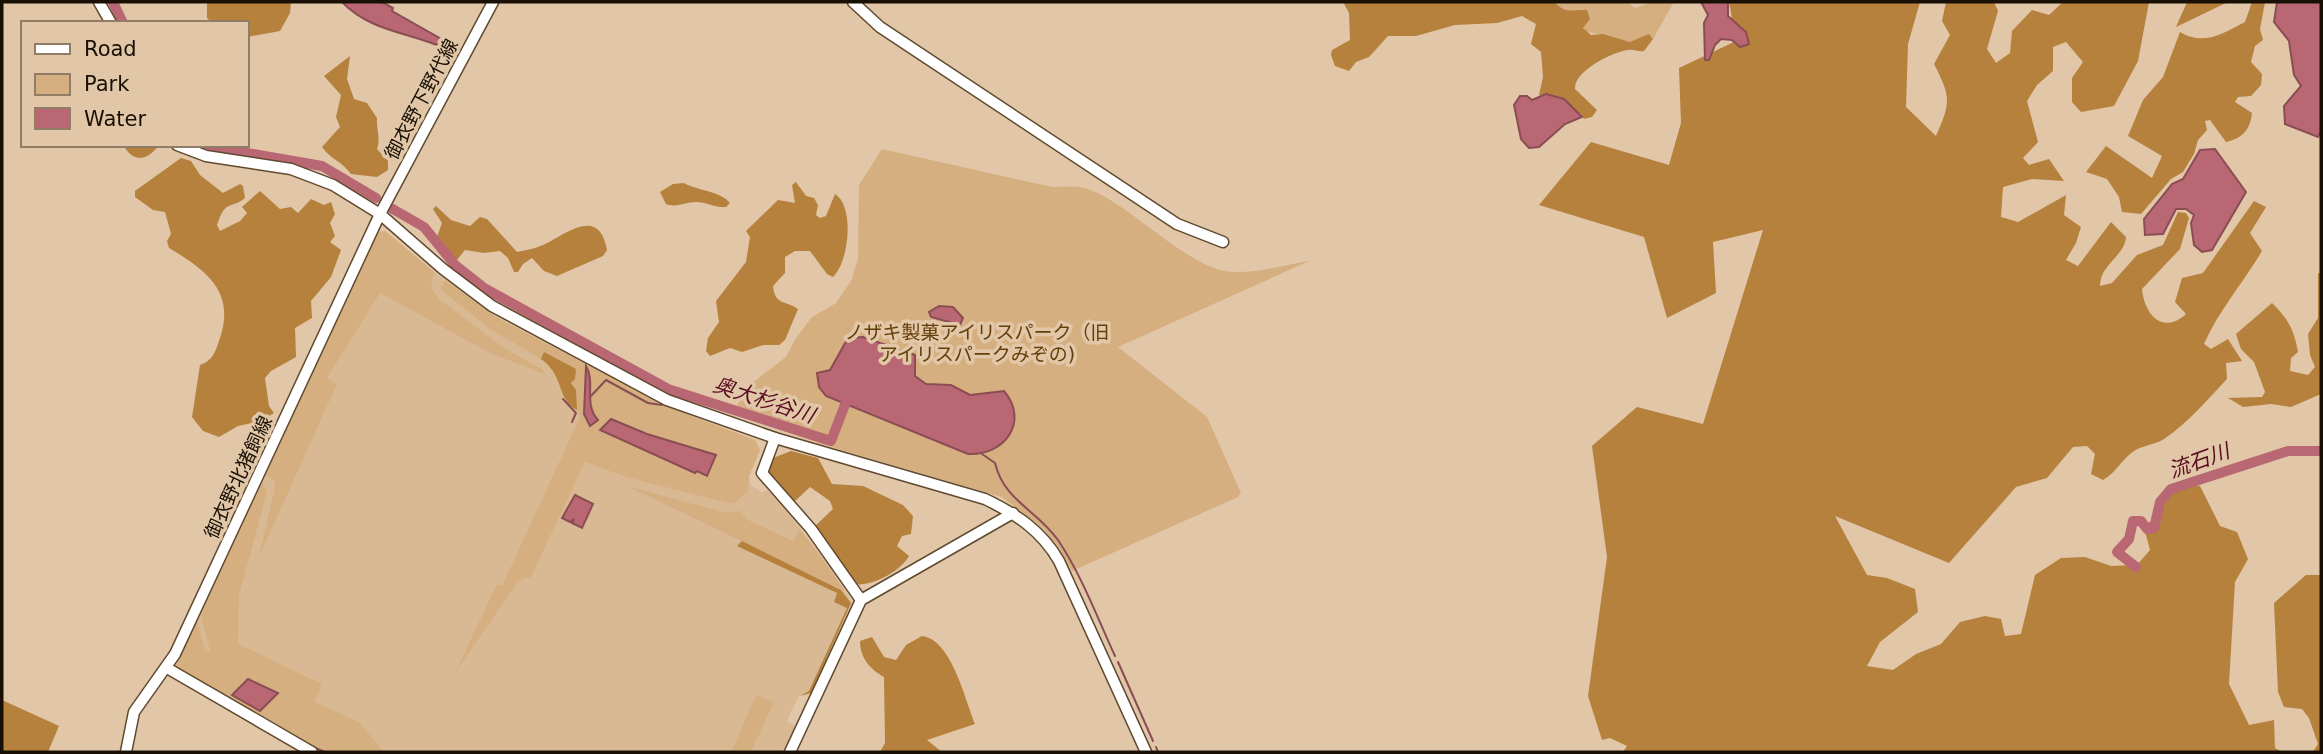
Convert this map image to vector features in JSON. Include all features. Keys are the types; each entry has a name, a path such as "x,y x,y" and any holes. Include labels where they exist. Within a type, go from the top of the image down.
{"street":[{"path":"99,2 110,21"},
{"name":"御衣野下野代線","path":"380,214 493,2"},
{"path":"853,2 880,27 1177,224 1223,242"},
{"path":"182,147 206,156 291,169 333,185 380,214 472,292 522,324 667,400 775,438 985,499 1013,513 1041,536 1059,561 1146,752"},
{"name":"御衣野北猪飼線","path":"126,752 134,712 167,668 380,214"},
{"path":"775,438 762,473 811,529 860,600"},
{"path":"790,752 860,600 1013,513"},
{"path":"167,668 312,752"}],"shaded area":[{"path":"207,2 291,2 290,13 280,31 248,37 248,21 210,21 207,18"},
{"path":"1343,2 1555,2 1566,10 1587,10 1590,19 1583,28 1591,35 1603,34 1630,42 1649,34 1653,39 1644,51 1628,50 1613,54 1587,69 1576,82 1575,89 1597,110 1592,117 1584,119 1581,114 1539,95 1543,77 1541,52 1531,44 1536,24 1522,16 1497,23 1455,25 1416,36 1388,36 1369,57 1356,62 1349,71 1335,66 1331,55 1332,50 1350,40 1349,13"},
{"path":"1729,2 1920,2 1908,44 1906,107 1936,136 1947,100 1944,84 1934,64 1950,35 1942,21 1946,2 1994,2 1998,11 1987,49 1996,63 2010,53 2012,31 2032,10 2049,15 2063,2 2149,2 2138,61 2114,106 2081,112 2072,102 2072,78 2083,62 2066,42 2053,47 2053,71 2037,85 2027,101 2038,142 2023,158 2029,165 2049,159 2064,181 2032,179 2003,187 2001,217 2018,222 2066,195 2064,215 2081,227 2066,260 2078,266 2111,222 2126,237 2125,244 2104,272 2100,286 2112,283 2137,255 2163,245 2178,212 2186,213 2189,218 2180,249 2142,289 2150,313 2156,319 2169,323 2186,314 2175,302 2182,278 2203,273 2254,201 2266,207 2250,233 2262,251 2204,344 2211,349 2228,339 2242,361 2226,363 2227,379 2173,433 2134,451 2103,480 2091,474 2095,454 2087,446 2073,447 2047,478 2016,487 1949,563 1835,516 1867,575 1887,578 1915,589 1918,612 1880,642 1867,666 1893,670 1916,654 1941,644 1960,622 1985,616 2001,619 2005,636 2021,634 2035,575 2061,558 2085,557 2111,566 2137,565 2150,550 2143,524 2159,519 2162,498 2186,485 2200,486 2220,526 2237,532 2248,559 2235,582 2229,684 2249,725 2274,720 2275,748 2282,752 1623,752 1627,746 1610,738 1602,740 1588,696 1607,557 1592,446 1637,407 1703,424 1763,230 1713,242 1716,293 1667,318 1644,237 1539,205 1591,142 1669,165 1681,123 1679,68 1736,41"},
{"path":"2187,2 2228,2 2176,27"},
{"path":"2252,2 2265,2 2260,29 2263,40 2255,46 2251,62 2262,74 2261,85 2251,96 2238,97 2235,102 2252,113 2247,129 2241,136 2226,142 2210,120 2205,121 2207,130 2198,140 2194,154 2183,172 2171,179 2141,214 2122,212 2119,197 2107,179 2086,172 2106,146 2152,178 2162,156 2128,136 2143,100 2163,77 2180,32 2197,38 2221,34 2245,22"},
{"path":"350,56 347,79 354,99 367,103 377,118 377,149 388,161 388,170 377,177 351,174 322,147 340,127 336,117 341,95 324,76"},
{"path":"122,147 157,147 142,158 133,156"},
{"path":"181,158 191,161 200,175 223,193 240,184 243,186 245,198 223,211 217,225 220,231 240,221 247,213 242,207 260,191 280,209 291,207 298,213 311,199 324,205 331,202 335,214 330,223 335,236 330,242 341,250 331,277 311,301 312,318 295,328 296,357 271,371 265,378 269,406 274,413 261,421 238,426 219,437 203,431 192,417 200,365 214,353 224,324 221,296 206,274 169,248 167,241 171,234 165,212 153,210 135,197 135,191"},
{"path":"796,182 806,196 814,198 818,205 816,215 820,218 826,216 835,194 841,200 848,234 838,270 833,277 827,274 810,251 795,251 785,257 785,273 773,286 774,292 779,300 798,309 785,340 779,345 763,345 742,352 730,348 710,356 706,351 708,338 719,322 716,301 746,262 750,237 746,231 778,200 795,203 792,185"},
{"path":"684,183 721,196 730,203 726,207 696,202 666,204 660,192 673,184"},
{"path":"436,206 451,220 470,226 480,217 487,219 517,252 540,246 581,226 597,229 603,236 607,250 603,256 557,276 544,271 532,258 523,264 518,272 514,272 508,258 500,251 484,253 465,250 456,261 437,237 442,223 433,209"},
{"path":"385,231 463,295 509,325 662,405 755,440 760,450 749,476 751,485 762,493 767,490 776,498 834,572 852,603 811,693 799,696 787,721 795,726 783,752 319,752 175,668 378,232"},
{"path":"2318,273 2321,274 2321,394 2291,407 2271,404 2243,407 2228,398 2262,397 2265,392 2254,362 2241,349 2236,334 2272,303 2289,325 2296,344 2298,352 2291,358 2290,371 2308,375 2315,367 2310,355 2308,334 2318,318"},
{"path":"544,352 576,369 575,379 571,383 576,390 577,410 566,400 554,373 541,359"},
{"path":"791,451 818,458 832,484 863,486 903,505 913,516 911,534 902,536 897,546 909,556 899,568 876,581 854,584 814,527 833,509 830,501 810,487 794,502 771,479 768,470 773,458"},
{"path":"742,541 841,590 851,603 811,693 800,696 809,691 847,608 834,602 837,593 737,546"},
{"path":"2306,575 2321,575 2321,752 2313,752 2318,744 2309,718 2302,709 2284,707 2278,692 2274,603"},
{"path":"922,636 932,640 949,659 975,724 927,740 942,752 880,752 885,743 884,677 867,662 860,641 872,637 884,657 896,660 906,645"},
{"path":"2,700 59,726 48,752 2,752"}],"green space":[{"path":"1555,2 1627,2 1635,8 1652,2 1674,2 1653,39 1650,35 1630,42 1584,31 1584,25 1590,19 1583,9 1568,11"},
{"name":"ノザキ製菓アイリスパーク（旧 アイリスパークみぞの)","path":"882,149 1052,187 1079,187 1093,191 1127,211 1182,251 1217,269 1239,272 1263,270 1309,261 1118,347 1207,417 1241,493 1238,497 1072,571 1044,529 1002,497 821,444 733,413 748,386 786,357 812,317 836,303 851,281 858,259 859,185"},
{"path":"385,231 434,272 431,288 439,299 504,348 542,369 550,381 544,374 490,353 380,293 327,378 337,384 259,557 275,487 274,481 266,474 378,232"},
{"path":"445,280 496,317 586,364 584,414 598,420 590,408 588,364 662,405 755,440 760,450 749,476 748,492 733,504 626,477 585,462 531,577 522,579 515,586 455,673 497,584 502,586 580,417 570,367 555,357 542,356 541,359 489,328 441,290"},
{"path":"262,483 267,492 239,596 238,644 322,684 315,702 359,722 384,752 319,752 175,668 197,621 205,651 210,651 201,615"},
{"path":"627,486 727,513 741,511 746,519 793,541 800,529 845,591"},
{"path":"756,695 774,702 751,752 731,752"}],"water":[{"path":"342,2 382,2 393,8 392,11 445,41 452,39 442,47 389,30 353,12"},
{"path":"1701,2 1728,2 1728,16 1746,32 1749,44 1740,47 1732,40 1721,39 1715,45 1709,60 1705,60 1704,23 1708,15"},
{"path":"2277,2 2321,2 2321,131 2318,137 2285,124 2284,106 2301,86 2294,75 2289,41 2274,22"},
{"path":"1546,94 1564,99 1582,117 1565,124 1539,147 1529,148 1521,139 1514,105 1520,96 1527,96 1532,100"},
{"path":"2215,149 2246,192 2212,250 2202,252 2194,245 2191,223 2194,215 2186,209 2176,209 2163,234 2145,235 2144,219 2172,184 2183,179 2200,150"},
{"path":"939,306 953,307 963,318 960,325 931,317 929,312"},
{"path":"863,337 915,355 915,376 926,384 951,385 970,395 1004,391 1014,414 1014,425 1009,435 992,449 968,454 826,396 819,387 817,373 830,370 848,338"},
{"path":"586,366 590,379 591,407 598,420 590,426 584,414"},
{"path":"611,419 647,434 716,455 707,476 600,430"},
{"path":"575,495 593,504 582,528 572,523 574,519 570,522 562,518"},
{"path":"248,679 278,693 260,711 232,695"}],"waterway":[{"path":"113,2 122,21"},
{"path":"213,147 322,166 376,198"},
{"name":"奥大杉谷川","path":"391,208 424,227 455,265 484,288 668,389 831,441 846,402"},
{"path":"590,397 606,380 648,403 662,405"},
{"path":"563,399 576,413 572,422"},
{"name":"流石川","path":"2136,567 2117,552 2129,539 2133,521 2141,521 2147,529 2154,528 2160,502 2171,489 2288,451 2321,451"},
{"name":"奥大杉谷川","path":"982,454 995,463 999,476 1013,496 1058,540 1082,582 1115,656"},
{"name":"奥大杉谷川","path":"1118,662 1153,741"},
{"path":"313,747 325,752"},
{"name":"奥大杉谷川","path":"1156,747 1158,752"}]}
